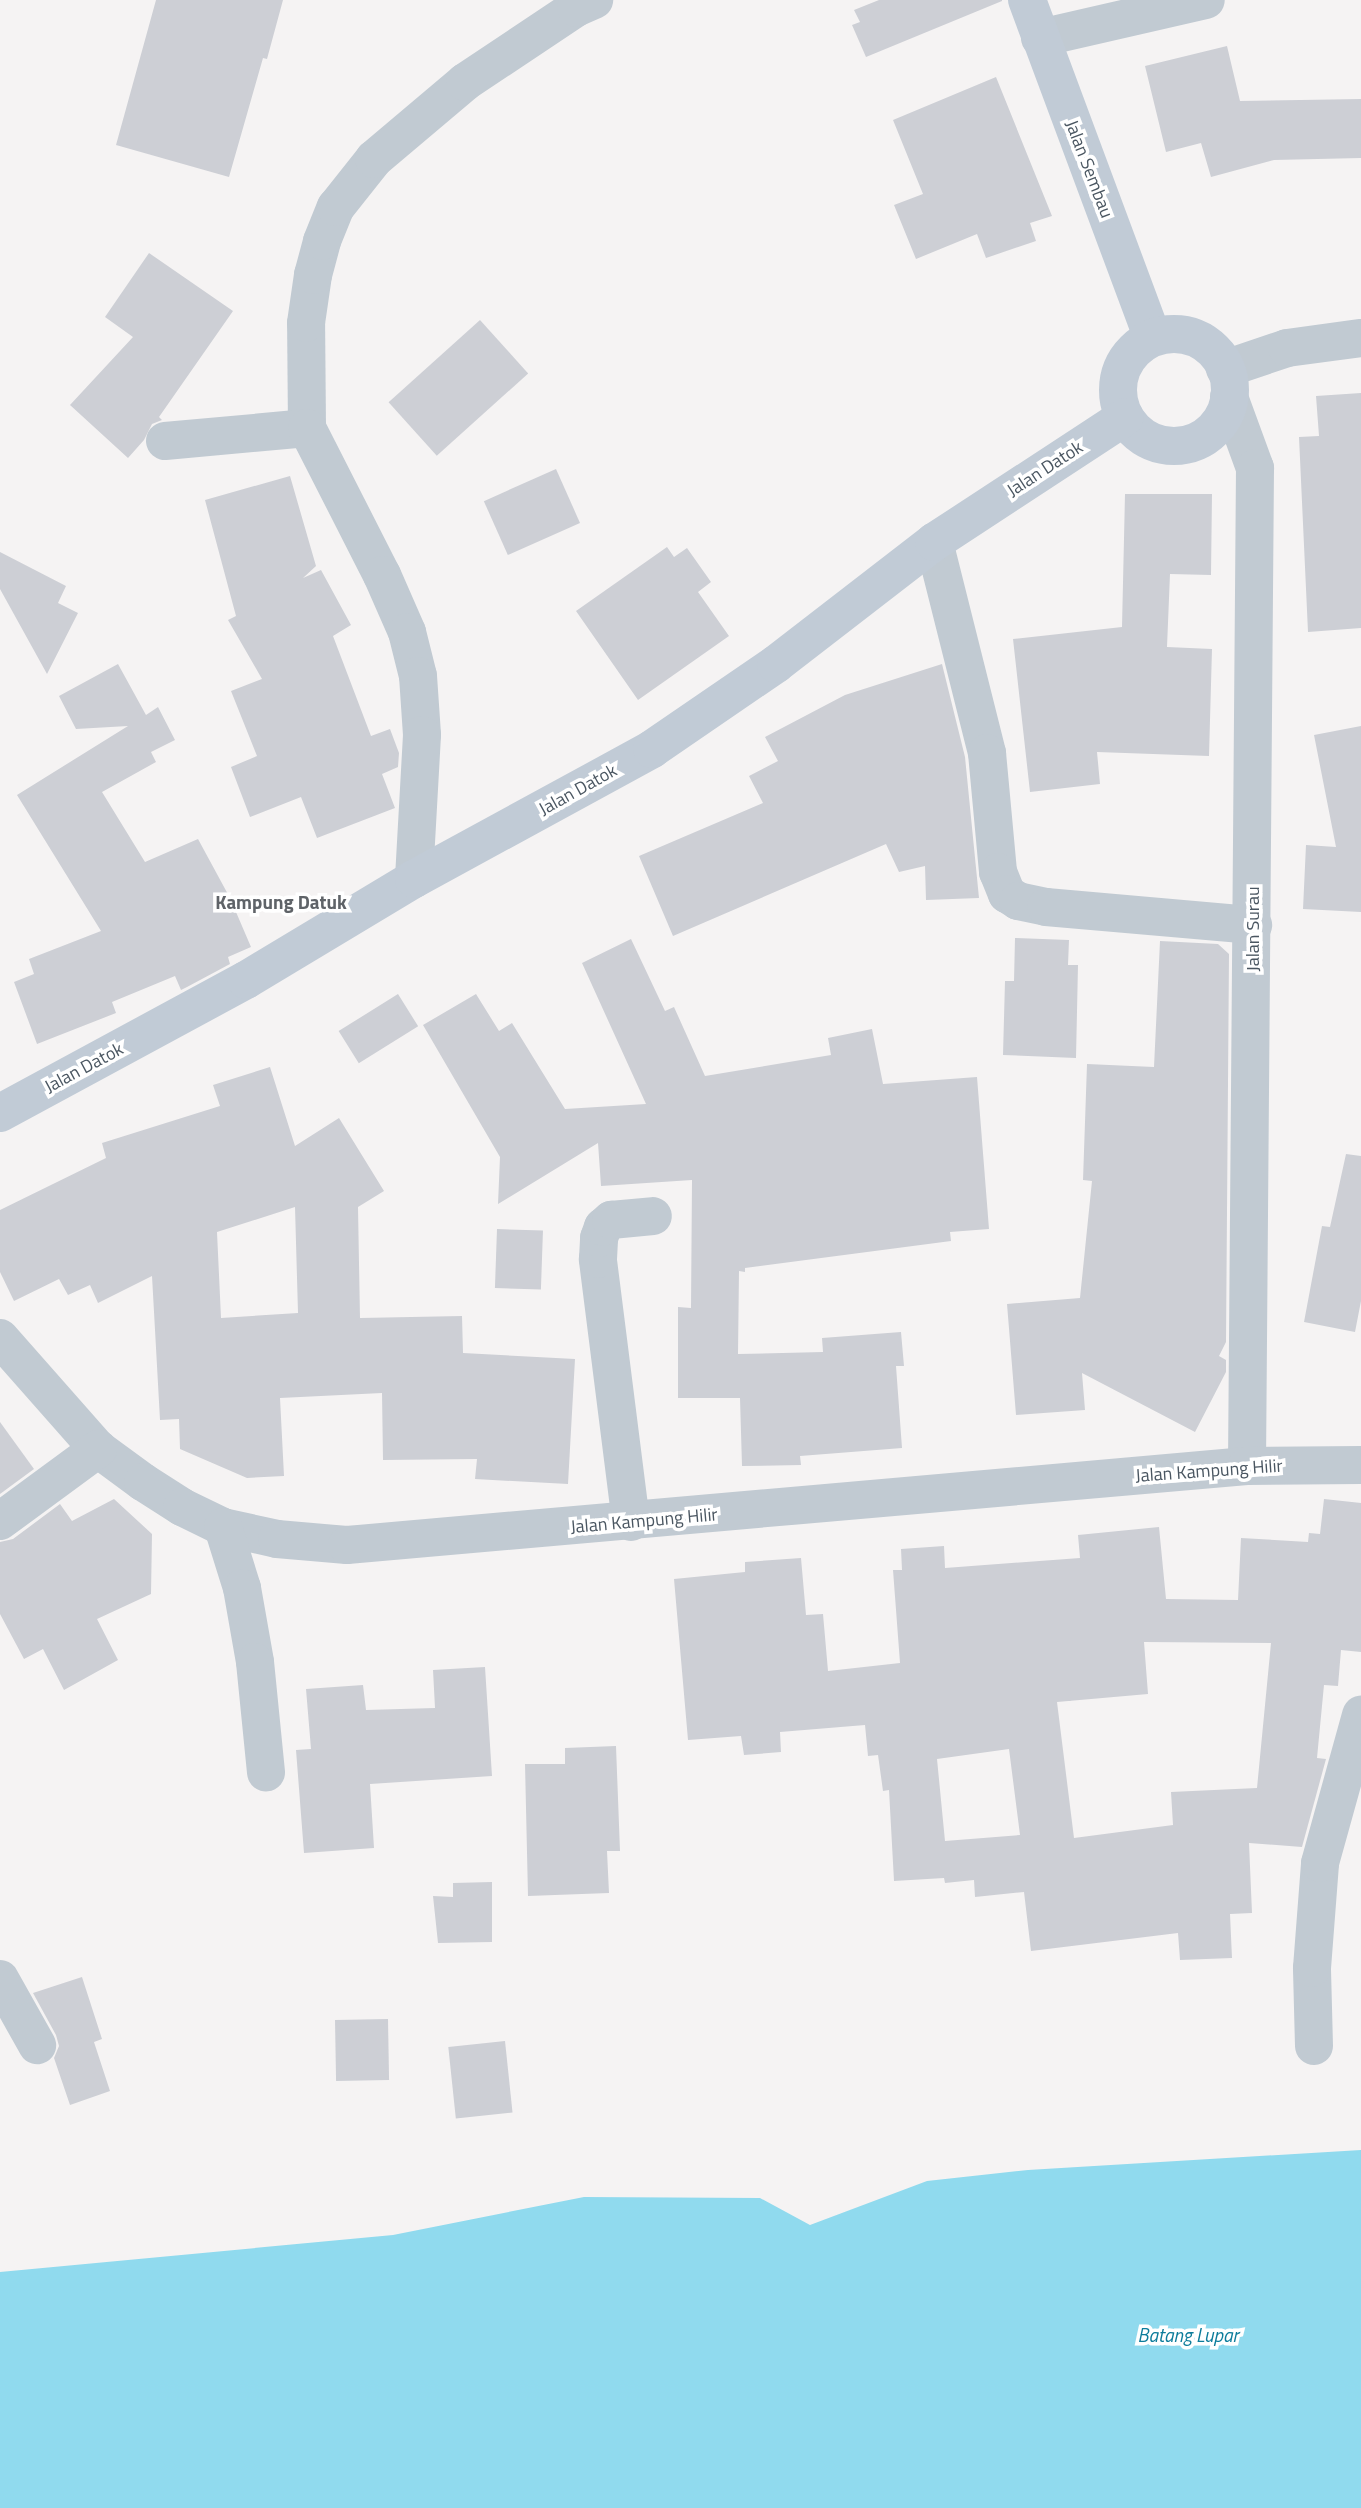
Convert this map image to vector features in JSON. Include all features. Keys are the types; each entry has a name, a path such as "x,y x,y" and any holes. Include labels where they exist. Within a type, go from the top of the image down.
{"main road":[{"name":"Jalan Sembau","path":"1027,0 1152,337"},
{"path":"1171,334 1189,336 1206,343 1220,357 1227,383 1227,410 1217,426 1203,438 1186,445 1168,447 1151,442 1136,432 1125,417 1118,400 1118,381 1124,362 1136,348 1152,337 1171,334"},
{"name":"Jalan Datok","path":"0,1113 246,980 414,879 652,749 776,664 934,542 1125,417"}],"street":[{"path":"414,879 422,735 418,676 407,632 382,575 307,428 306,323 319,252 337,207 374,159 465,82 576,8 594,0"},
{"path":"1040,38 1206,0"},
{"path":"1227,383 1287,348 1361,338"},
{"name":"Jalan Surau","path":"1227,383 1255,468 1247,1466"},
{"path":"164,441 307,428"},
{"path":"934,542 987,753 998,872 1007,894 1018,901 1046,907 1253,925"},
{"path":"631,1522 598,1259 598,1238 603,1227 611,1220 653,1216"},
{"name":"Jalan Kampung Hilir","path":"0,1338 98,1449 182,1507 223,1527 277,1539 347,1545 1247,1466 1361,1465"},
{"path":"0,1521 98,1449"},
{"path":"223,1527 242,1588 253,1650 266,1772"},
{"path":"1314,2046 1312,1968 1320,1863 1361,1715"},
{"path":"0,1979 37,2045"}],"water":[{"name":"Batang Lupar","path":"1361,2150 1361,2508 0,2508 0,2272 393,2235 584,2197 760,2198 810,2225 927,2181 1028,2170"}],"building":[{"path":"156,0 283,0 267,59 263,58 229,177 116,145"},
{"path":"879,0 1002,1 866,57 852,25 860,22 854,10"},
{"path":"1227,46 1240,101 1361,99 1361,158 1274,160 1211,177 1201,143 1166,152 1145,66"},
{"path":"996,77 1052,216 1030,223 1036,241 986,258 977,234 916,259 894,205 923,194 893,120"},
{"path":"149,253 233,311 159,417 162,420 152,424 144,440 128,458 70,405 133,337 105,317"},
{"path":"480,320 528,374 437,456 389,402"},
{"path":"1361,393 1361,628 1308,632 1299,437 1319,436 1316,396"},
{"path":"556,469 580,523 508,555 484,501"},
{"path":"290,476 316,566 303,578 321,570 351,625 333,636 371,736 390,729 399,753 398,767 382,774 395,808 317,838 301,797 250,817 231,767 257,756 231,691 262,679 228,620 236,616 205,500"},
{"path":"1125,494 1212,494 1211,575 1170,574 1167,647 1212,649 1209,756 1097,752 1100,784 1030,792 1013,639 1122,627"},
{"path":"667,547 674,557 687,548 711,582 698,592 729,636 638,700 576,611"},
{"path":"0,552 66,586 58,603 78,613 47,674 0,589"},
{"path":"118,664 146,715 158,707 175,740 151,752 156,762 102,792 145,862 198,839 230,898 251,947 228,957 230,964 181,990 175,976 112,1002 116,1013 37,1044 14,982 34,974 29,959 101,931 17,795 128,726 76,729 59,696"},
{"path":"942,664 965,757 979,898 926,900 925,866 899,872 886,844 673,936 639,856 763,803 749,776 778,761 765,737 845,695"},
{"path":"1361,726 1361,912 1303,909 1306,845 1336,847 1314,735"},
{"path":"1015,938 1069,940 1068,965 1078,965 1076,1058 1003,1055 1005,981 1014,981"},
{"path":"631,939 665,1011 674,1007 705,1076 831,1055 828,1038 872,1029 883,1084 977,1077 989,1229 950,1232 951,1241 745,1268 745,1272 739,1271 738,1354 823,1352 822,1338 901,1332 904,1366 896,1366 902,1448 800,1456 801,1465 742,1466 740,1398 678,1398 678,1307 691,1308 692,1180 601,1186 598,1143 498,1204 500,1157 423,1025 476,994 499,1031 512,1023 565,1109 646,1104 582,963"},
{"path":"1160,941 1218,944 1229,954 1226,1342 1219,1356 1226,1360 1226,1372 1195,1432 1082,1373 1085,1410 1016,1415 1007,1304 1080,1298 1092,1181 1083,1180 1087,1064 1154,1067"},
{"path":"398,994 418,1026 359,1063 339,1031"},
{"path":"270,1067 295,1146 339,1118 384,1191 358,1207 360,1318 462,1316 463,1353 575,1359 568,1484 475,1479 477,1459 383,1460 382,1393 280,1398 284,1476 247,1478 180,1449 179,1419 160,1420 152,1276 98,1303 90,1285 68,1295 59,1279 14,1301 0,1272 0,1210 106,1158 102,1143 220,1106 213,1085","holes":["295,1207 298,1313 221,1318 217,1232"]},
{"path":"1346,1154 1361,1156 1361,1301 1355,1332 1304,1322 1322,1226 1330,1227"},
{"path":"497,1229 543,1231 541,1290 495,1288"},
{"path":"0,1422 34,1469 0,1494"},
{"path":"114,1499 152,1534 151,1594 97,1619 118,1660 64,1690 43,1649 24,1659 0,1614 0,1542 13,1539 60,1504 72,1521"},
{"path":"1324,1499 1361,1503 1361,1652 1341,1650 1338,1686 1324,1685 1317,1758 1326,1759 1302,1847 1249,1843 1252,1913 1230,1914 1232,1958 1180,1960 1178,1933 1031,1951 1024,1892 975,1897 974,1880 945,1883 944,1878 894,1881 889,1790 883,1791 878,1755 868,1756 865,1725 780,1732 781,1752 744,1755 741,1736 688,1740 674,1579 745,1572 745,1562 801,1558 806,1615 823,1614 828,1671 900,1663 893,1570 902,1570 901,1549 944,1546 945,1568 1080,1558 1078,1535 1159,1527 1166,1599 1238,1600 1241,1538 1308,1542 1309,1533 1320,1534","holes":["1144,1642 1271,1643 1257,1788 1171,1792 1173,1825 1074,1838 1057,1702 1148,1694","1009,1749 1020,1835 945,1841 937,1759"]},
{"path":"485,1667 492,1776 370,1784 374,1848 304,1853 296,1750 311,1749 306,1689 363,1685 366,1710 435,1708 433,1670"},
{"path":"616,1746 620,1851 607,1851 609,1893 528,1896 525,1764 565,1764 565,1748"},
{"path":"492,1882 492,1942 438,1943 433,1896 453,1897 453,1883"},
{"path":"82,1977 102,2039 94,2042 110,2091 70,2105 54,2058 59,2046 56,2035 33,1993"},
{"path":"388,2019 389,2080 336,2081 335,2020"},
{"path":"505,2041 513,2113 456,2119 448,2047"}],"district":[{"name":"Kampung Datuk","path":"281,902"}]}
